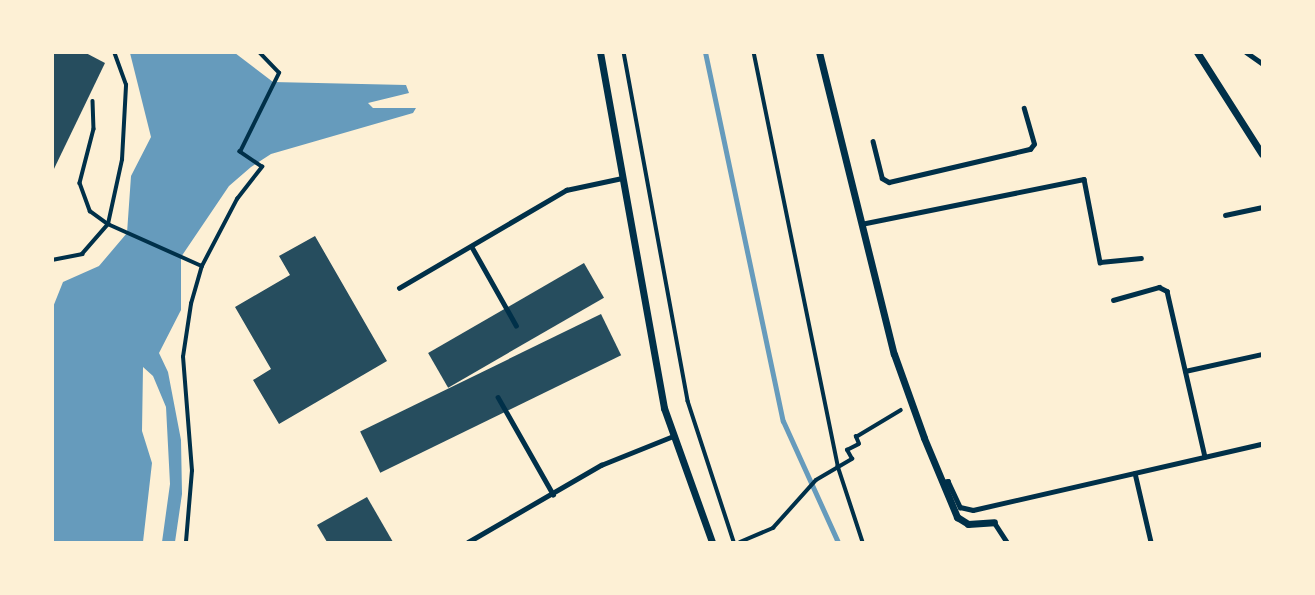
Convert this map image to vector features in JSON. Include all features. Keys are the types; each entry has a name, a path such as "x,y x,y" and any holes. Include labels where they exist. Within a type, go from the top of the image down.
{"street":[{"path":"600,52 640,289 673,436 712,542"},
{"path":"819,52 860,224 911,403 941,483 957,517 968,524 994,522"},
{"path":"1197,52 1262,154"}],"lane":[{"path":"1246,52 1262,63"},
{"path":"873,141 881,178 889,182 1030,149 1034,144 1024,108"},
{"path":"399,288 566,190 623,177"},
{"path":"860,224 1084,179 1100,262 1141,258"},
{"path":"1225,215 1262,207"},
{"path":"472,247 516,325"},
{"path":"1113,300 1159,288 1167,291 1205,457"},
{"path":"1185,371 1262,354"},
{"path":"498,397 553,495"},
{"path":"468,542 619,457 673,436"},
{"path":"941,483 948,481 960,507 973,510 1262,444"},
{"path":"1135,473 1151,542"},
{"path":"994,522 1007,542"}],"path":[{"path":"52,260 82,254 108,225 122,160 126,85 114,52"},
{"path":"186,542 192,471 183,357 202,266 237,199 262,167 240,152 279,73 259,52"},
{"path":"624,52 688,401 734,542"},
{"path":"754,52 838,466 863,542"},
{"path":"93,101 94,129 80,183 90,211 108,225 202,266"},
{"path":"740,542 773,528 816,480 852,459 847,450 859,444 856,437 911,403"}],"water":[{"path":"130,53 235,53 273,82 406,85 409,93 368,103 373,108 416,108 413,113 271,154 229,186 181,257 181,310 159,353 168,372 181,440 182,494 175,542 162,542 170,484 166,407 153,376 143,367 142,431 152,463 143,542 53,542 53,307 63,282 99,266 127,233 131,176 151,137"}],"building":[{"path":"52,52 84,52 105,63 52,173"},
{"path":"315,236 387,361 279,424 253,380 271,369 235,307 290,275 279,256"},
{"path":"584,263 604,298 448,388 428,353"},
{"path":"601,314 621,355 380,473 360,431"},
{"path":"367,497 393,542 327,542 317,525"}],"waterway":[{"path":"705,52 783,421 838,542"}]}
